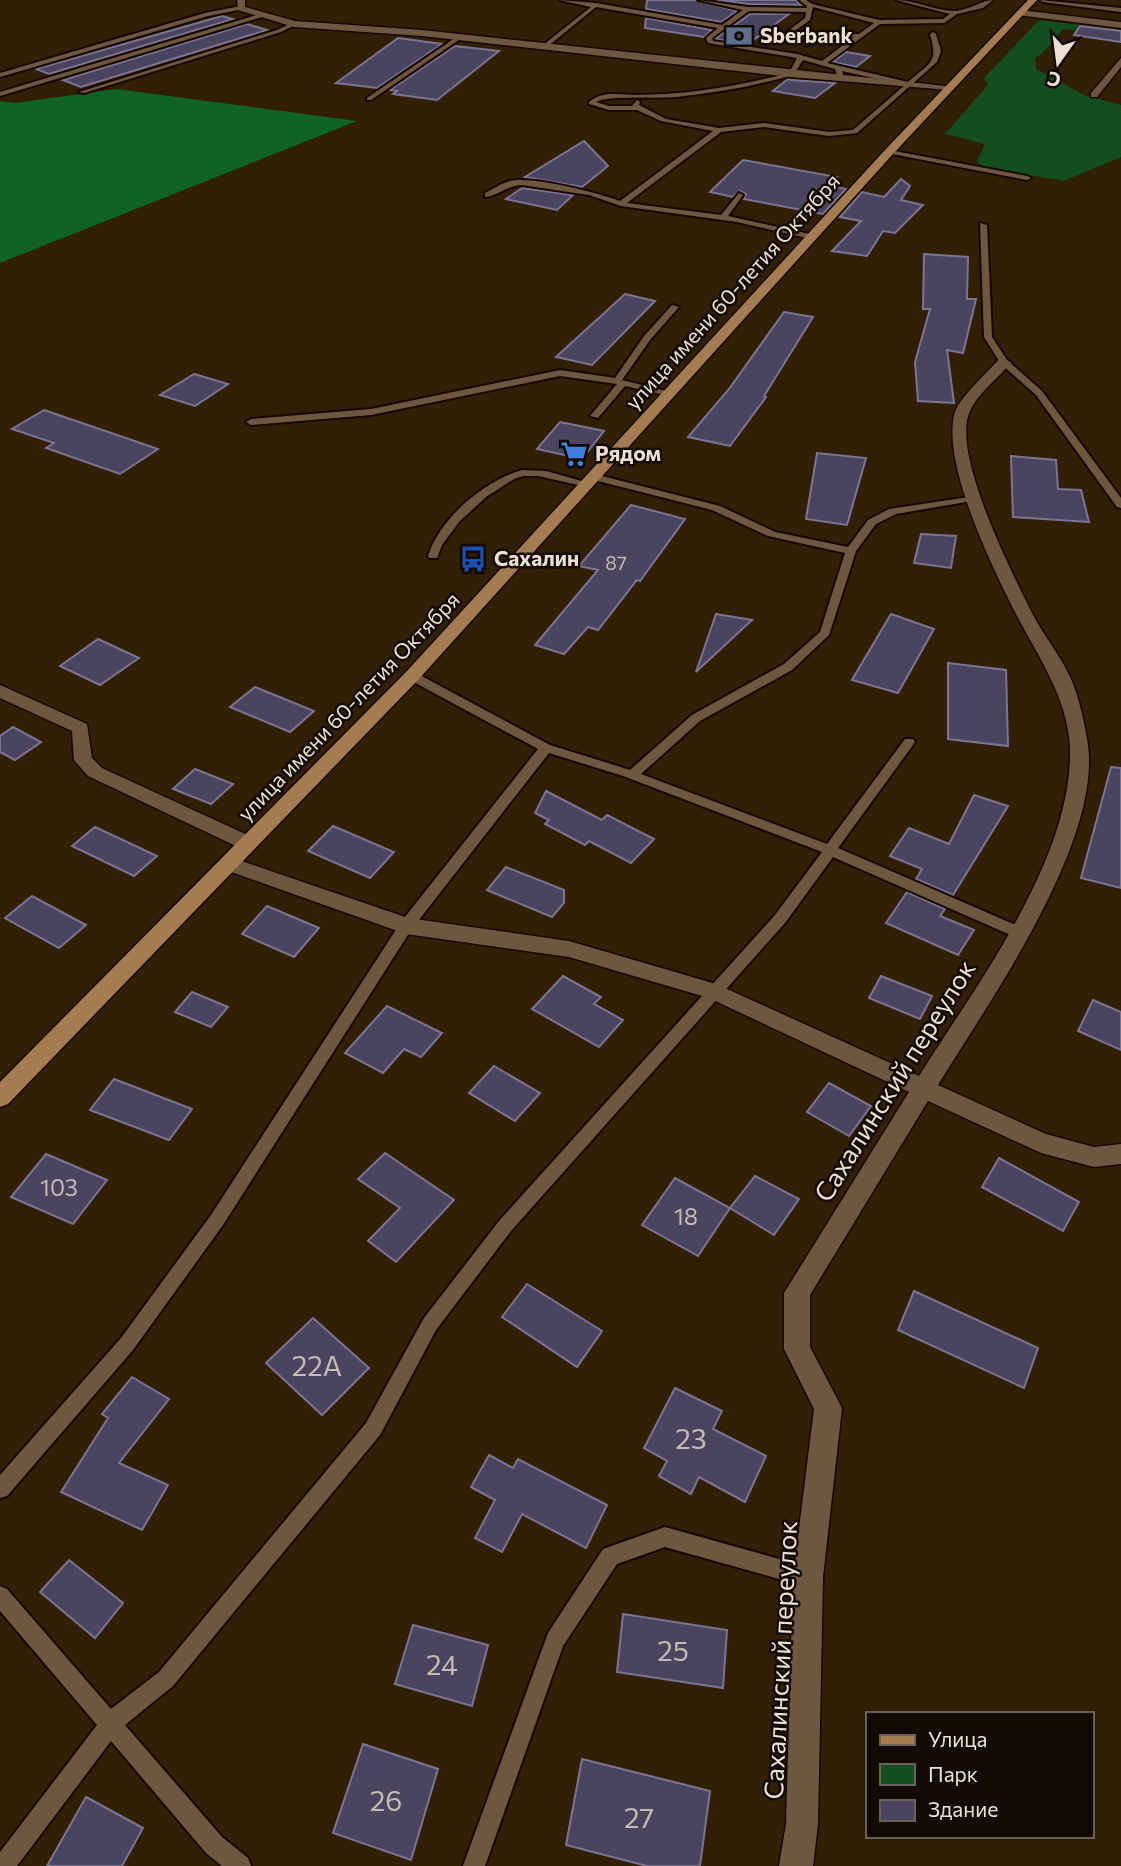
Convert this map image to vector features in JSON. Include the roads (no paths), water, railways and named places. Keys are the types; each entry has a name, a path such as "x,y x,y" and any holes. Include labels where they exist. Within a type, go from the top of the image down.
{"main road":[{"name":"улица имени 60-летия Октября","path":"0,1097 412,676 889,152 1033,0"}],"street":[{"path":"241,4 260,16 294,23 460,37 791,74 950,87"},
{"path":"1020,13 1118,25"},
{"path":"1094,95 1121,61"},
{"name":"Сахалинский переулок","path":"796,1866 802,1824 807,1577 828,1408 797,1349 797,1293 1020,933 1062,846 1077,786 1079,746 1062,679 1025,615 972,498 960,450 962,411 1004,362"},
{"path":"0,691 81,728 83,760 95,772 247,843"},
{"path":"227,863 406,926 569,949 716,992 1041,1143 1094,1157 1121,1154"}],"lane":[{"path":"562,0 723,27"},
{"path":"701,0 748,9 844,12 879,22 944,21"},
{"path":"802,0 809,10"},
{"path":"898,0 955,13"},
{"path":"933,34 955,13 981,7 990,0"},
{"path":"1043,0 1121,10"},
{"path":"609,7 619,1"},
{"path":"0,75 241,4"},
{"path":"545,46 596,5"},
{"path":"748,9 709,38 710,42 799,57 910,84"},
{"path":"809,10 844,12"},
{"path":"809,10 787,34 815,39 839,35 860,36"},
{"path":"0,94 260,16"},
{"path":"822,64 879,22"},
{"path":"898,22 933,34"},
{"path":"82,92 279,31 294,23"},
{"path":"815,39 799,57 791,74 760,83 639,97 600,97 591,103 609,108 638,108 674,121 719,130 764,125 829,134 855,132 935,61 938,51 933,34"},
{"path":"369,99 460,37"},
{"path":"838,68 841,78"},
{"path":"638,108 635,106 639,97"},
{"path":"621,204 719,130"},
{"path":"889,152 1027,178"},
{"path":"488,195 511,183 522,183 590,193 621,204 722,219 811,237"},
{"path":"722,219 739,195"},
{"path":"983,225 988,337 1004,362 1039,393 1121,505"},
{"path":"595,416 647,338 675,307"},
{"path":"251,422 371,412 560,373 669,393"},
{"path":"433,556 433,547 494,484 524,472 590,480 716,509 772,534 851,551"},
{"path":"632,775 696,718 788,667 825,633 851,551 872,522 893,511 972,498"},
{"path":"412,676 546,748 632,775 832,851 1020,933"},
{"path":"4,1866 111,1723 166,1679 373,1429 430,1324 505,1226 780,919 909,742"},
{"path":"0,1489 127,1344 217,1220 406,926 546,748"},
{"path":"474,1866 555,1640 610,1556 665,1537 807,1577"},
{"path":"0,1596 214,1844 240,1866"}],"place":[{"name":"Sberbank","path":"739,36"},
{"name":"Рядом","path":"574,454"},
{"name":"Сахалин","path":"473,559"}]}
